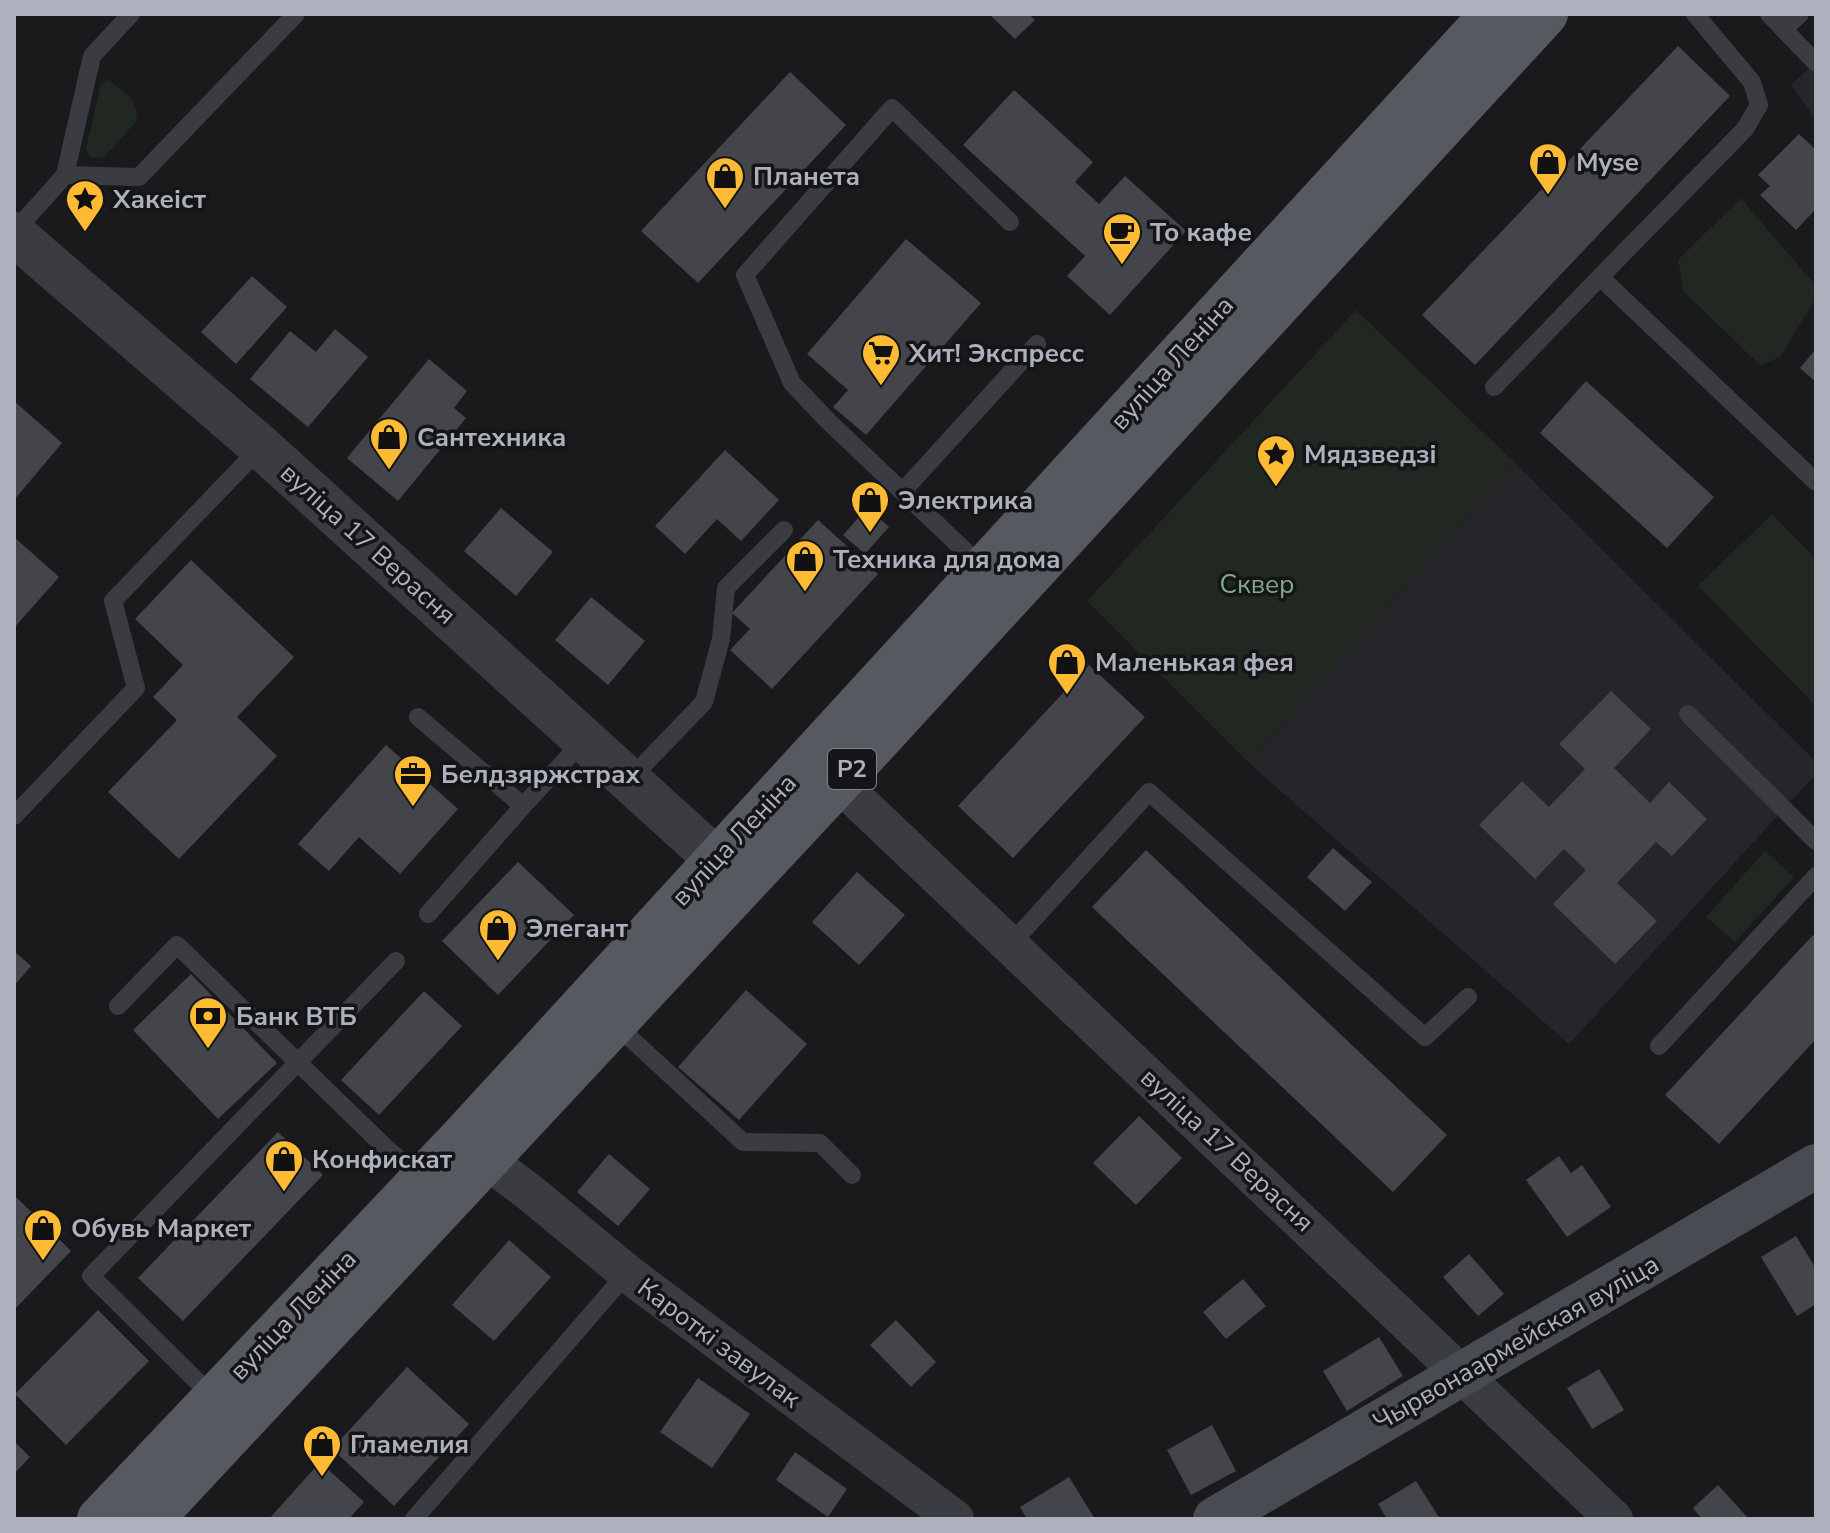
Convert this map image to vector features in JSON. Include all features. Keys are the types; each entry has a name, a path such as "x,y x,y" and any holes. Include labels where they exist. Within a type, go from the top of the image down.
{"main road":[{"name":"вуліца Леніна","path":"998,582 1492,14"},
{"name":"вуліца Леніна","path":"475,1148 615,1024 730,872 998,582 1546,14"},
{"name":"вуліца Леніна","path":"99,1519 228,1411 436,1190 475,1148 658,919 730,872"},
{"name":"Чырвонаармейская вуліца","path":"1215,1519 1816,1166"},
{"name":"вуліца Леніна","path":"152,1519 228,1411"}],"street":[{"name":"вуліца 17 Верасня","path":"14,233 261,447 730,872"},
{"name":"вуліца 17 Верасня","path":"824,771 1614,1519"},
{"name":"Кароткі завулак","path":"475,1148 627,1273 955,1519"}],"lane":[{"path":"14,233 65,175 92,56 131,14"},
{"path":"65,175 139,177 296,14"},
{"path":"1494,387 1745,129 1759,105 1752,82 1695,14"},
{"path":"1769,14 1816,63"},
{"path":"1784,29 1800,14"},
{"path":"998,582 792,383 745,275 892,108 1010,222"},
{"path":"1600,277 1816,482"},
{"path":"903,491 1037,344"},
{"path":"14,816 136,688 113,601 261,447"},
{"path":"629,780 704,702 721,639 726,588 784,530"},
{"path":"1688,714 1816,841"},
{"path":"418,717 523,806"},
{"path":"428,914 584,740"},
{"path":"1010,945 1149,792 1425,1037 1468,997"},
{"path":"1659,1046 1816,876"},
{"path":"118,1006 177,945 387,1149 436,1190"},
{"path":"228,1411 91,1276 396,961"},
{"path":"615,1024 743,1142 820,1143 852,1175"},
{"path":"414,1519 627,1273"}],"shaded area":[{"path":"1816,62 1816,120 1791,85"},
{"path":"1515,463 1816,762 1816,774 1569,1044 1249,763"}],"green space":[{"path":"108,80 133,101 137,121 103,158 90,157 86,149 101,84"},
{"path":"1741,198 1816,286 1816,298 1780,357 1760,365 1684,292 1678,260"},
{"name":"Сквер","path":"1356,310 1515,463 1249,763 1087,601"},
{"path":"1772,514 1816,559 1816,706 1698,586"},
{"path":"1765,851 1794,877 1735,942 1706,917"}],"building":[{"path":"989,14 1029,14 1035,20 1015,39"},
{"path":"1678,46 1730,96 1475,365 1422,315"},
{"path":"790,72 846,125 698,283 641,231"},
{"path":"1014,90 1093,162 1075,182 1099,204 1125,176 1186,231 1110,315 1067,276 1085,256 963,145"},
{"path":"1799,134 1816,150 1816,209 1796,230 1760,195 1770,186 1758,175"},
{"path":"906,239 981,303 866,435 833,407 848,390 807,354"},
{"path":"252,276 287,307 236,364 201,332"},
{"path":"335,329 368,357 308,427 250,379 290,331 316,352"},
{"path":"1816,349 1816,382 1800,368"},
{"path":"429,359 467,391 454,408 466,418 398,501 347,458"},
{"path":"1586,381 1714,497 1667,548 1540,433"},
{"path":"14,401 62,443 14,500"},
{"path":"725,450 779,500 741,541 717,519 685,554 655,526"},
{"path":"501,508 553,552 516,596 464,551"},
{"path":"867,508 889,527 865,554 843,535"},
{"name":"Техника для дома","path":"818,520 878,574 772,689 730,650 750,629 732,613"},
{"path":"14,537 59,577 14,628"},
{"path":"191,560 294,657 237,717 277,756 179,859 108,792 177,720 153,697 183,665 135,619"},
{"path":"591,597 645,641 608,685 555,640"},
{"path":"1089,665 1145,717 1013,858 958,806"},
{"path":"1611,691 1651,729 1614,768 1650,803 1669,782 1707,819 1672,856 1656,842 1617,883 1657,921 1615,964 1553,904 1586,870 1564,849 1535,879 1479,825 1522,781 1549,807 1585,769 1559,744"},
{"path":"386,745 458,809 400,874 359,837 329,871 298,844"},
{"path":"1333,848 1372,882 1345,911 1307,877"},
{"path":"1146,850 1447,1135 1393,1192 1092,907"},
{"path":"518,862 574,915 498,995 442,941"},
{"path":"857,872 905,915 859,965 812,922"},
{"path":"1813,935 1816,938 1816,1039 1719,1144 1665,1095"},
{"path":"14,951 31,966 14,986"},
{"name":"Банк ВТБ","path":"191,974 277,1063 218,1119 133,1030"},
{"path":"746,990 807,1044 739,1120 678,1067"},
{"path":"424,991 462,1026 379,1115 341,1080"},
{"path":"1139,1116 1182,1158 1136,1205 1093,1163"},
{"path":"278,1132 323,1175 183,1321 138,1278"},
{"path":"609,1154 650,1189 618,1226 577,1192"},
{"path":"1559,1156 1571,1173 1582,1165 1611,1207 1567,1237 1526,1180"},
{"path":"14,1195 71,1251 14,1310"},
{"path":"1796,1236 1816,1269 1816,1304 1797,1316 1761,1257"},
{"path":"509,1240 551,1277 494,1341 452,1305"},
{"path":"1469,1254 1504,1294 1478,1316 1443,1277"},
{"path":"1243,1279 1266,1306 1226,1339 1203,1312"},
{"path":"98,1310 149,1361 66,1445 15,1394"},
{"path":"896,1320 936,1362 911,1387 870,1345"},
{"path":"1379,1337 1403,1376 1347,1411 1323,1371"},
{"path":"407,1367 469,1424 394,1506 332,1449"},
{"path":"1599,1369 1624,1410 1592,1429 1567,1388"},
{"path":"698,1378 750,1414 712,1468 660,1432"},
{"path":"1212,1425 1236,1471 1191,1495 1167,1450"},
{"path":"14,1441 30,1457 14,1474"},
{"path":"795,1452 847,1489 828,1517 776,1480"},
{"name":"Гламелия","path":"320,1462 364,1502 349,1519 269,1519"},
{"path":"1069,1477 1095,1519 1027,1519 1020,1507"},
{"path":"1416,1481 1440,1519 1387,1519 1378,1504"},
{"path":"1718,1485 1749,1519 1702,1519 1693,1508"}],"place":[{"name":"Myse","path":"1548,196"},
{"name":"Планета","path":"725,210"},
{"name":"Хакеіст","path":"85,233"},
{"name":"То кафе","path":"1122,266"},
{"name":"Хит! Экспресс","path":"881,387"},
{"name":"Сантехника","path":"389,471"},
{"name":"Мядзведзі","path":"1276,488"},
{"name":"Электрика","path":"870,534"},
{"name":"Техника для дома","path":"805,593"},
{"name":"Маленькая фея","path":"1067,696"},
{"name":"Белдзяржстрах","path":"413,808"},
{"name":"Элегант","path":"498,962"},
{"name":"Банк ВТБ","path":"208,1050"},
{"name":"Конфискат","path":"284,1193"},
{"name":"Обувь Маркет","path":"43,1262"},
{"name":"Гламелия","path":"322,1478"}]}
